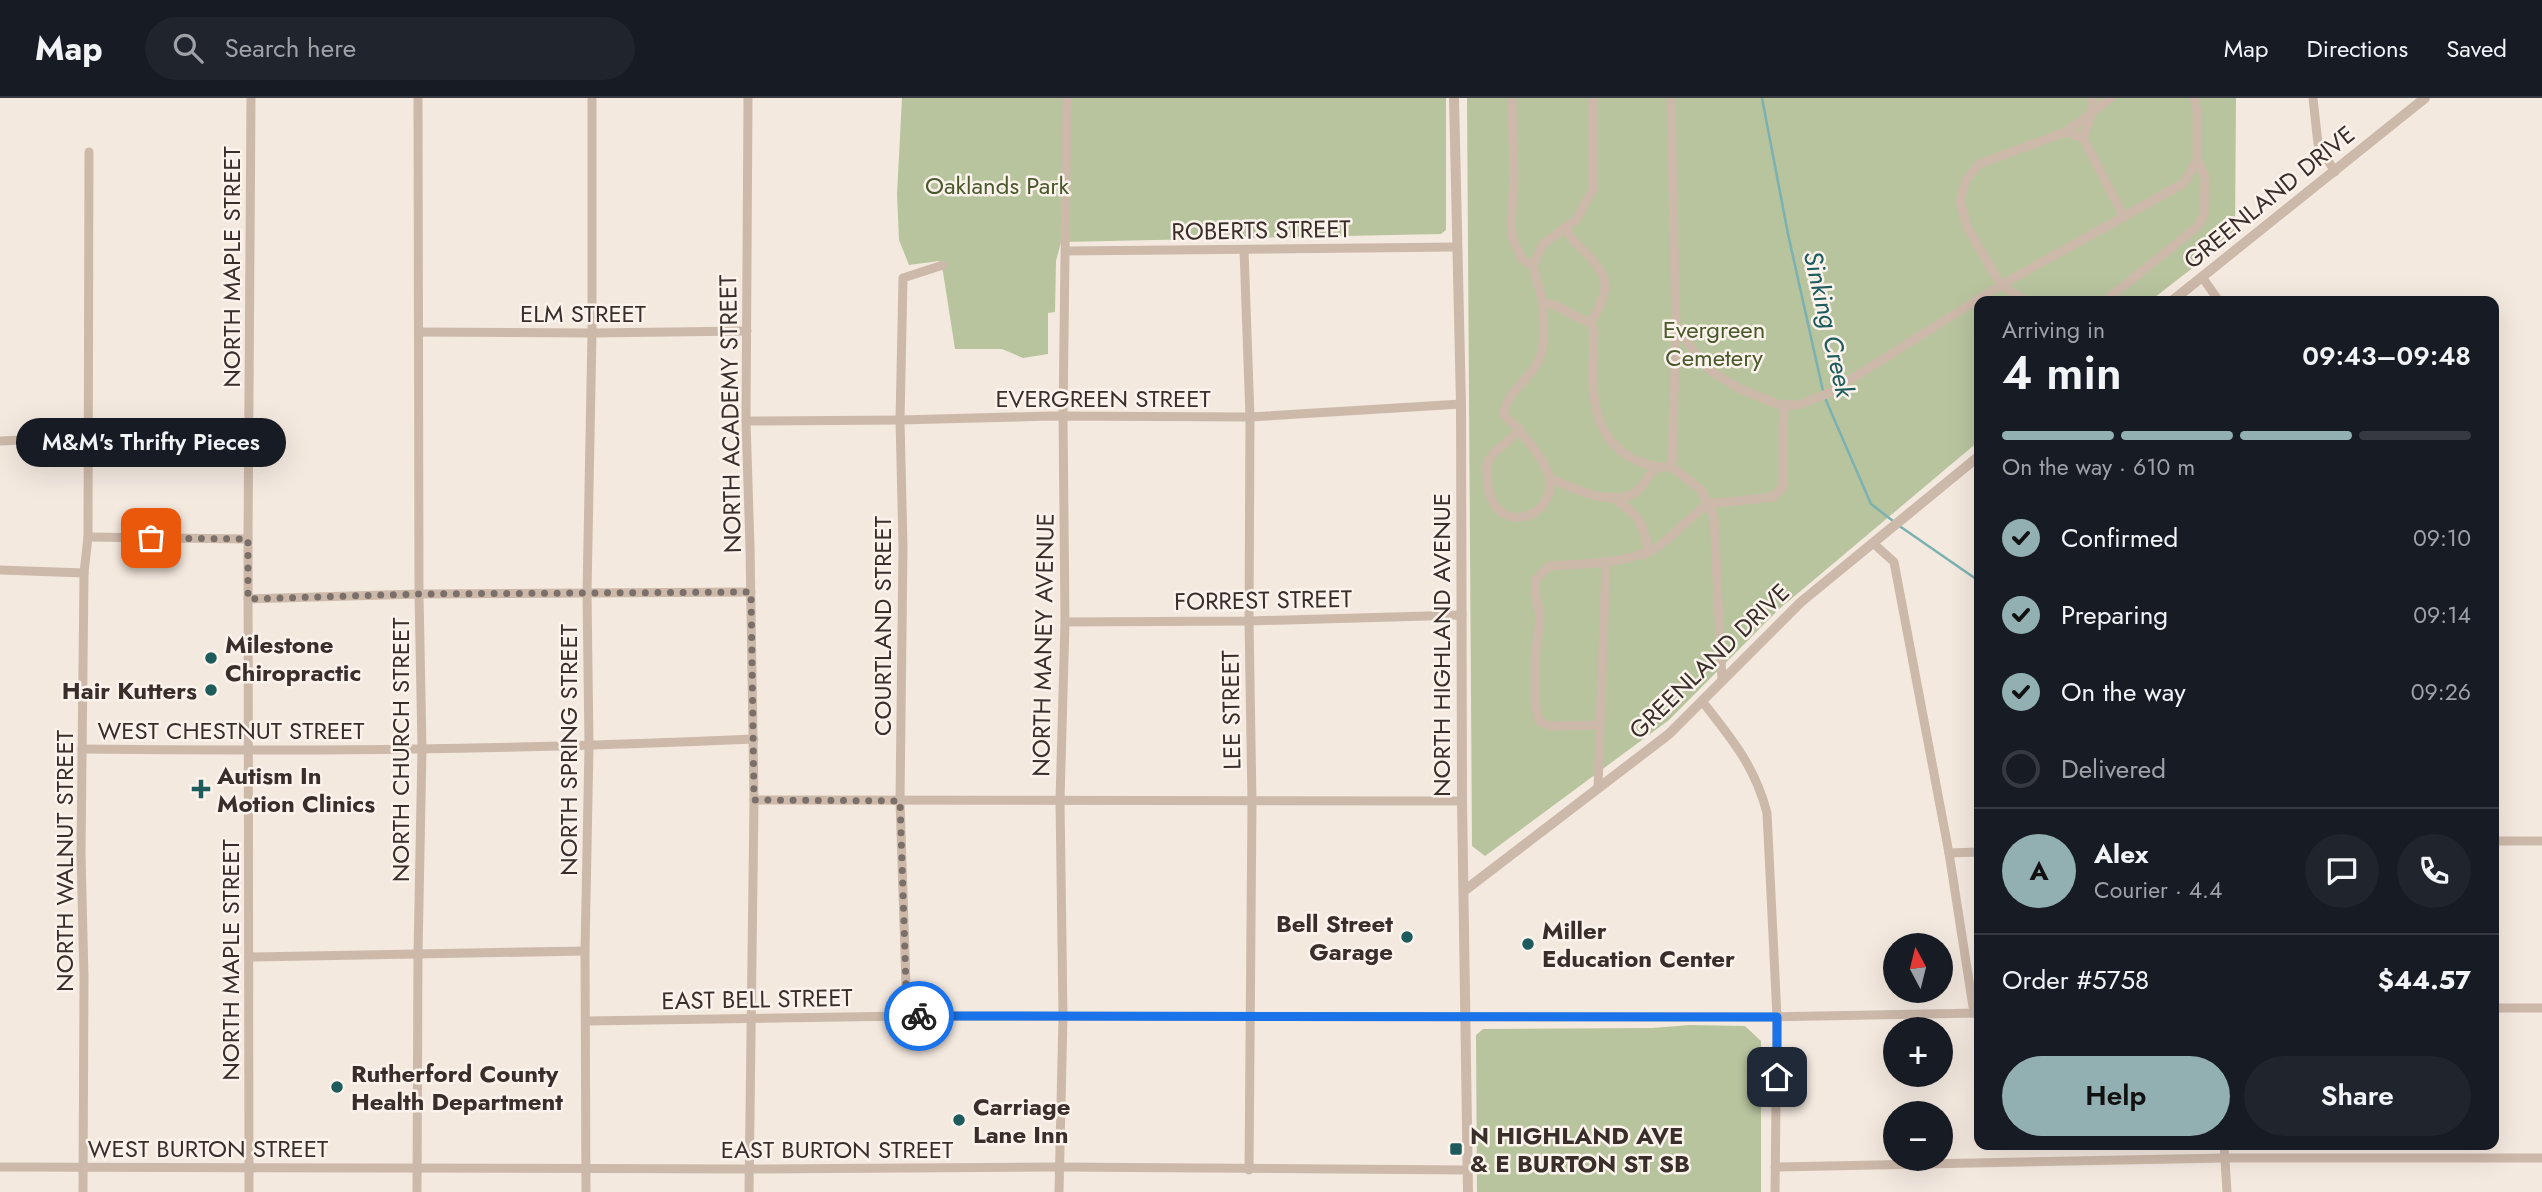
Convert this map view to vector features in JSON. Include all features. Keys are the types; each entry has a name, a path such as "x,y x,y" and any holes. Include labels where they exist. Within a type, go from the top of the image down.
{"street":[{"name":"NORTH MAPLE STREET","path":"249,1192 248,539 251,98"},
{"name":"NORTH CHURCH STREET","path":"417,1192 422,748 418,98"},
{"name":"NORTH SPRING STREET","path":"586,1192 585,951 589,746 587,593 592,333 592,98"},
{"name":"NORTH ACADEMY STREET","path":"748,98 746,421 754,739 749,1192"},
{"name":"NORTH MANEY AVENUE","path":"1059,1192 1063,1016 1060,800 1065,622 1063,416 1067,98"},
{"name":"NORTH HIGHLAND AVENUE","path":"1454,98 1461,404 1462,801 1468,1192"},
{"path":"1512,98 1514,181 1511,225 1513,240 1522,258 1533,266"},
{"path":"1593,98 1593,189 1576,220 1542,245 1533,266 1543,303 1541,356 1533,371 1505,402 1504,415 1519,428 1550,479 1588,494 1612,497 1630,495 1645,484 1650,473 1657,468"},
{"path":"1671,98 1676,328 1672,467"},
{"path":"2083,138 2092,113 2092,98"},
{"path":"2018,296 2001,285 1967,227 1960,201 1966,180 1979,164 2066,132 2111,98"},
{"path":"2111,296 2197,227 2204,215 2205,177 2197,160 2197,111 2194,98"},
{"path":"2313,98 2318,144 2335,172"},
{"name":"GREENLAND DRIVE","path":"2179,296 2425,98"},
{"path":"2066,132 2083,138 2124,216"},
{"name":"NORTH WALNUT STREET","path":"83,1192 85,976 80,854 84,573 88,537 89,152"},
{"path":"1983,296 2184,183 2197,160"},
{"path":"2184,183 2203,197"},
{"path":"1566,226 1569,236 1597,264 1606,281 1603,300 1591,322 1594,331 1595,407 1601,424 1611,442 1625,454 1657,468 1672,467 1701,490 1714,517 1722,680"},
{"name":"ROBERTS STREET","path":"1066,251 1456,247"},
{"name":"LEE STREET","path":"1244,250 1250,417 1252,801 1249,1170"},
{"name":"COURTLAND STREET","path":"907,1016 900,801 903,546 900,420 903,278 943,265"},
{"path":"2202,278 2215,296"},
{"path":"1676,328 1709,370 1740,389 1777,404 1798,405 1824,395 1974,302"},
{"path":"1543,303 1552,303 1566,313 1591,322"},
{"name":"ELM STREET","path":"419,332 747,331"},
{"name":"EVERGREEN STREET","path":"746,421 1063,416 1250,417 1461,404"},
{"path":"1601,724 1549,726 1538,721 1535,659 1540,616 1535,594 1536,579 1549,566 1642,556 1659,548 1694,513 1707,504 1773,497 1783,487 1783,425 1786,404"},
{"path":"1519,428 1515,436 1495,451 1486,465 1490,500 1501,513 1517,518 1534,514 1548,498 1550,479"},
{"path":"0,441 88,437"},
{"name":"GREENLAND DRIVE","path":"1464,891 1669,734 1801,602 1974,463"},
{"path":"1630,495 1630,509"},
{"path":"1612,497 1630,509 1644,527 1648,549 1642,556"},
{"path":"88,537 248,539"},
{"path":"1873,543 1894,562 1974,996"},
{"path":"1598,788 1606,561"},
{"path":"0,570 84,573"},
{"path":"248,599 419,594 751,592"},
{"name":"FORREST STREET","path":"1065,622 1249,621 1462,615"},
{"path":"1702,701 1751,767 1767,813 1777,1017 1775,1192"},
{"name":"WEST CHESTNUT STREET","path":"82,749 249,751 589,746 754,739"},
{"path":"754,800 1462,801"},
{"path":"2499,841 2542,841"},
{"path":"1949,853 1974,852"},
{"path":"249,957 585,951"},
{"path":"2499,1008 2542,1008"},
{"name":"EAST BELL STREET","path":"586,1021 907,1016 1777,1017 1974,1013"},
{"path":"2224,1150 2227,1192"},
{"path":"1775,1167 2225,1158 2542,1158"},
{"name":"WEST BURTON STREET","path":"0,1167 417,1168"},
{"name":"EAST BURTON STREET","path":"417,1168 1059,1167 1468,1170"}],"green space":[{"name":"Oaklands Park","path":"902,98 1446,98 1446,230 1441,234 1061,242 1056,261 1055,312 1048,313 1048,354 1023,358 1002,349 955,349 939,261 909,265 899,240 897,194"},
{"name":"Evergreen Cemetery","path":"1467,98 2236,98 2235,235 2156,296 1974,296 1974,445 1778,610 1669,720 1485,856 1472,846"},
{"path":"1690,1025 1745,1026 1761,1041 1761,1192 1477,1192 1476,1035 1483,1029 1652,1028"}],"waterway":[{"name":"Sinking Creek","path":"1762,98 1788,234 1823,391"},
{"name":"Sinking Creek","path":"1825,398 1871,504 1893,521"},
{"name":"Sinking Creek","path":"1898,525 1974,578"}],"way so far":[{"path":"151,538 248,539 248,599 419,594 751,592 754,800 900,801 907,1016 919,1016"}],"place":[{"name":"M&M's Thrifty Pieces","path":"151,538"},
{"name":"Milestone Chiropractic","path":"211,658"},
{"name":"Hair Kutters","path":"211,690"},
{"name":"Autism In Motion Clinics","path":"201,789"},
{"name":"Bell Street Garage","path":"1407,937"},
{"name":"Miller Education Center","path":"1528,944"},
{"name":"Rutherford County Health Department","path":"337,1087"},
{"name":"Carriage Lane Inn","path":"959,1120"},
{"name":"N HIGHLAND AVE & E BURTON ST SB","path":"1456,1149"}],"route":[{"path":"919,1016 1777,1017 1777,1077"}]}
